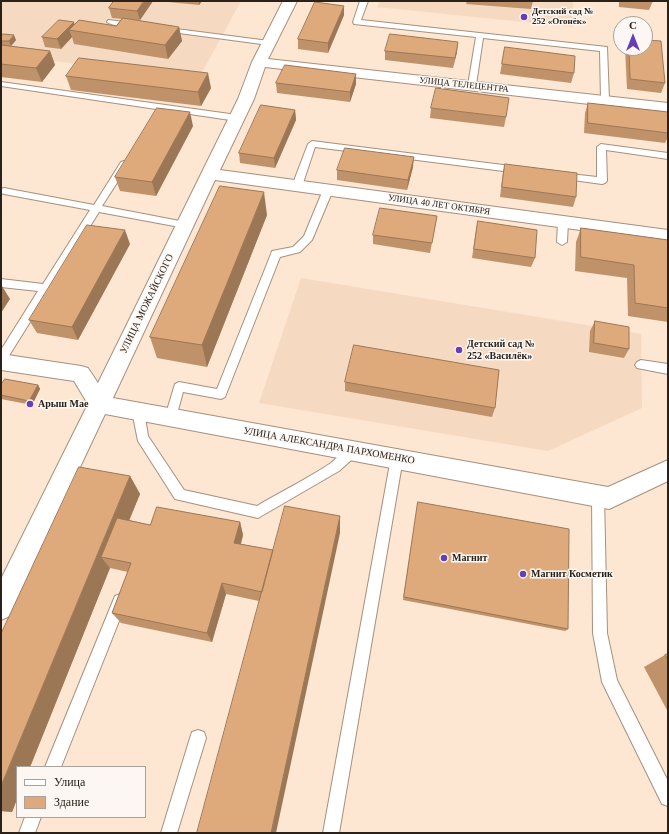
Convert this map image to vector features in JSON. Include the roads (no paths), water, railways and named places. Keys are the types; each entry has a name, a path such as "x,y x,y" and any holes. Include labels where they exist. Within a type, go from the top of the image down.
{"street":[{"name":"УЛИЦА МОЖАЙСКОГО","path":"1,607 237,118 246,99 259,62 290,1"},
{"name":"УЛИЦА ТЕЛЕЦЕНТРА","path":"259,62 668,108"},
{"name":"УЛИЦА 40 ЛЕТ ОКТЯБРЯ","path":"210,174 668,236"},
{"path":"1,360 80,374 99,404"},
{"name":"УЛИЦА АЛЕКСАНДРА ПАРХОМЕНКО","path":"99,404 609,498 668,470"}],"lane":[{"path":"364,1 357,22 604,49 605,100"},
{"path":"111,22 142,26"},
{"path":"158,28 269,43"},
{"path":"472,85 480,35"},
{"path":"1,84 157,111 237,118"},
{"path":"297,186 312,144 532,172"},
{"path":"555,175 602,181 600,147 668,156"},
{"path":"1,360 129,155"},
{"path":"171,417 179,387 221,394 276,254 296,250 308,238 328,190"},
{"path":"4,191 185,225"},
{"path":"562,242 563,222"},
{"path":"1,283 46,288"},
{"path":"641,365 668,369"},
{"path":"138,411 142,437 180,495 258,512 335,467 354,450"},
{"path":"331,833 397,458"},
{"path":"598,495 600,633 610,682 668,798"},
{"path":"53,766 122,594"},
{"path":"169,833 198,738"},
{"path":"27,833 33,818"}],"place":[{"name":"Детский сад № 252 «Огонёк»","path":"524,17"},
{"name":"Детский сад № 252 «Василёк»","path":"459,350"},
{"name":"Арыш Мае","path":"30,404"},
{"name":"Магнит","path":"444,558"},
{"name":"Магнит Косметик","path":"523,574"}]}
